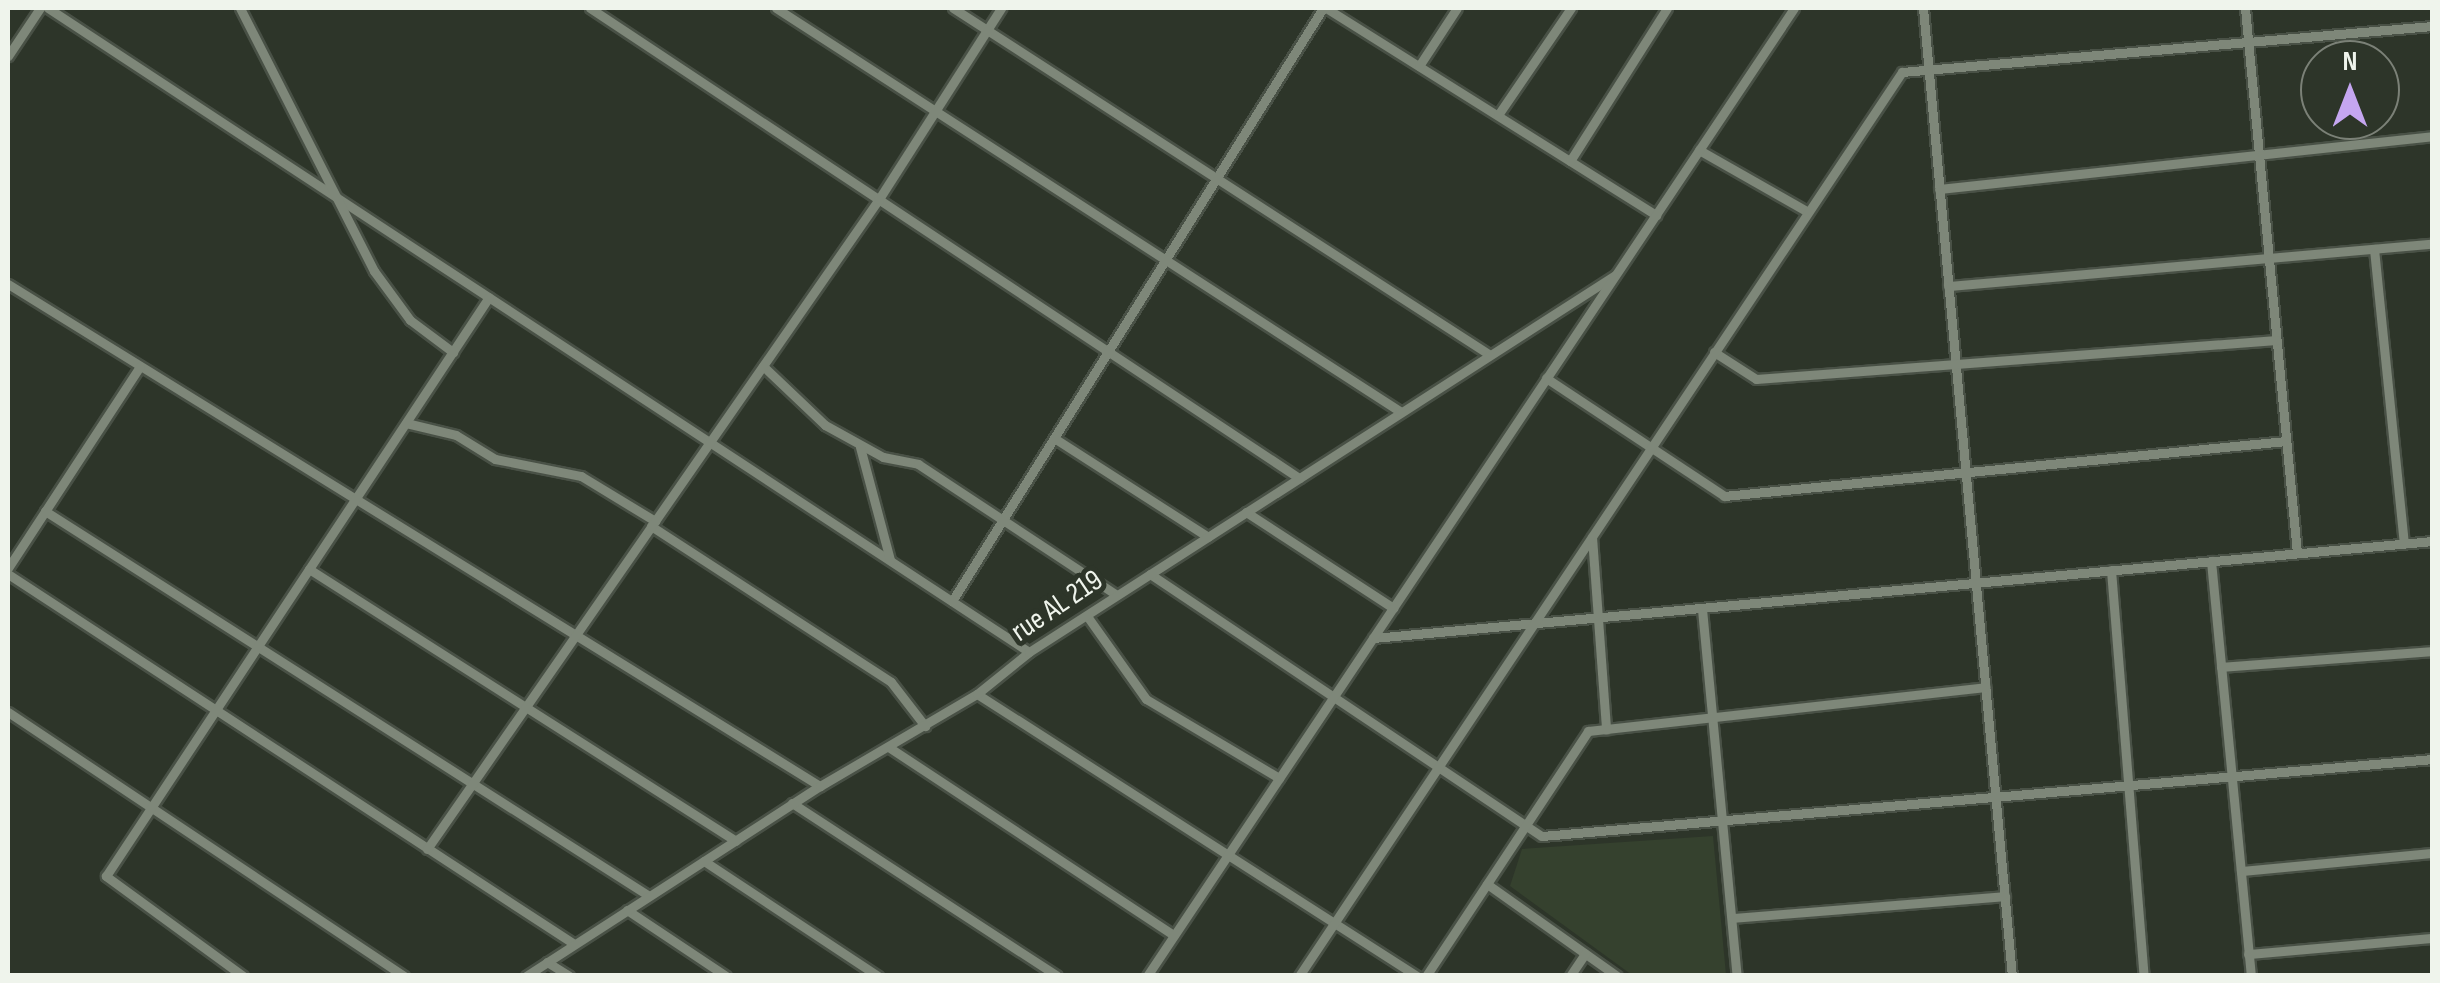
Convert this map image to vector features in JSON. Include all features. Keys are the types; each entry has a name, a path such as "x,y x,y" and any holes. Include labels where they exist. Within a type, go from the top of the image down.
{"street":[{"path":"8,56 40,8"},
{"path":"48,8 1030,652"},
{"path":"240,8 334,196 393,300 453,352"},
{"path":"590,8 1299,478"},
{"path":"776,8 1401,412"},
{"path":"953,8 1490,355"},
{"path":"427,849 879,199 1000,8"},
{"path":"952,601 1324,8 1656,215"},
{"path":"1419,66 1457,8"},
{"path":"1498,116 1571,8"},
{"path":"1570,160 1667,8"},
{"path":"1147,976 1794,8"},
{"path":"1923,8 2012,976"},
{"path":"2246,8 2297,553"},
{"path":"1299,976 1902,72 2432,26"},
{"path":"1940,189 2432,136"},
{"path":"1699,150 1808,212"},
{"path":"1948,286 2432,244"},
{"path":"2374,249 2404,543"},
{"name":"rue AL 219","path":"526,976 820,786 977,694 1030,652 1615,275"},
{"path":"8,284 820,786"},
{"path":"242,976 106,876 489,297"},
{"path":"1714,352 1756,379 2277,340"},
{"path":"140,366 8,571 574,944"},
{"path":"763,366 825,425 860,446 918,464 1005,516 1117,595"},
{"path":"1546,378 1724,496 2286,442"},
{"path":"406,423 456,435 495,459 581,476 891,682 925,726"},
{"path":"1054,438 1208,537"},
{"path":"860,446 890,560"},
{"path":"45,511 648,896"},
{"path":"1246,512 1393,608"},
{"path":"1592,535 1606,729"},
{"path":"1372,638 1536,619 1702,609 2432,540"},
{"path":"2211,561 2250,976"},
{"path":"309,569 736,841"},
{"path":"2112,570 2144,976"},
{"path":"1150,574 1542,836 2432,759"},
{"path":"1702,609 1737,976"},
{"path":"1087,616 1146,699 1279,778"},
{"path":"2221,667 2432,650"},
{"path":"1426,976 1588,731 1986,687"},
{"path":"977,694 1417,976"},
{"path":"8,712 404,976"},
{"path":"890,748 1174,936"},
{"path":"792,804 1057,976"},
{"path":"2240,871 2432,853"},
{"path":"704,861 878,976"},
{"path":"1487,884 1617,976"},
{"path":"1732,918 2005,896"},
{"path":"627,910 726,976"},
{"path":"2248,954 2432,938"},
{"path":"1570,976 1584,954"},
{"path":"548,962 569,976"}],"shaded area":[{"path":"1713,836 1726,975 1632,975 1510,886 1522,849"}]}
